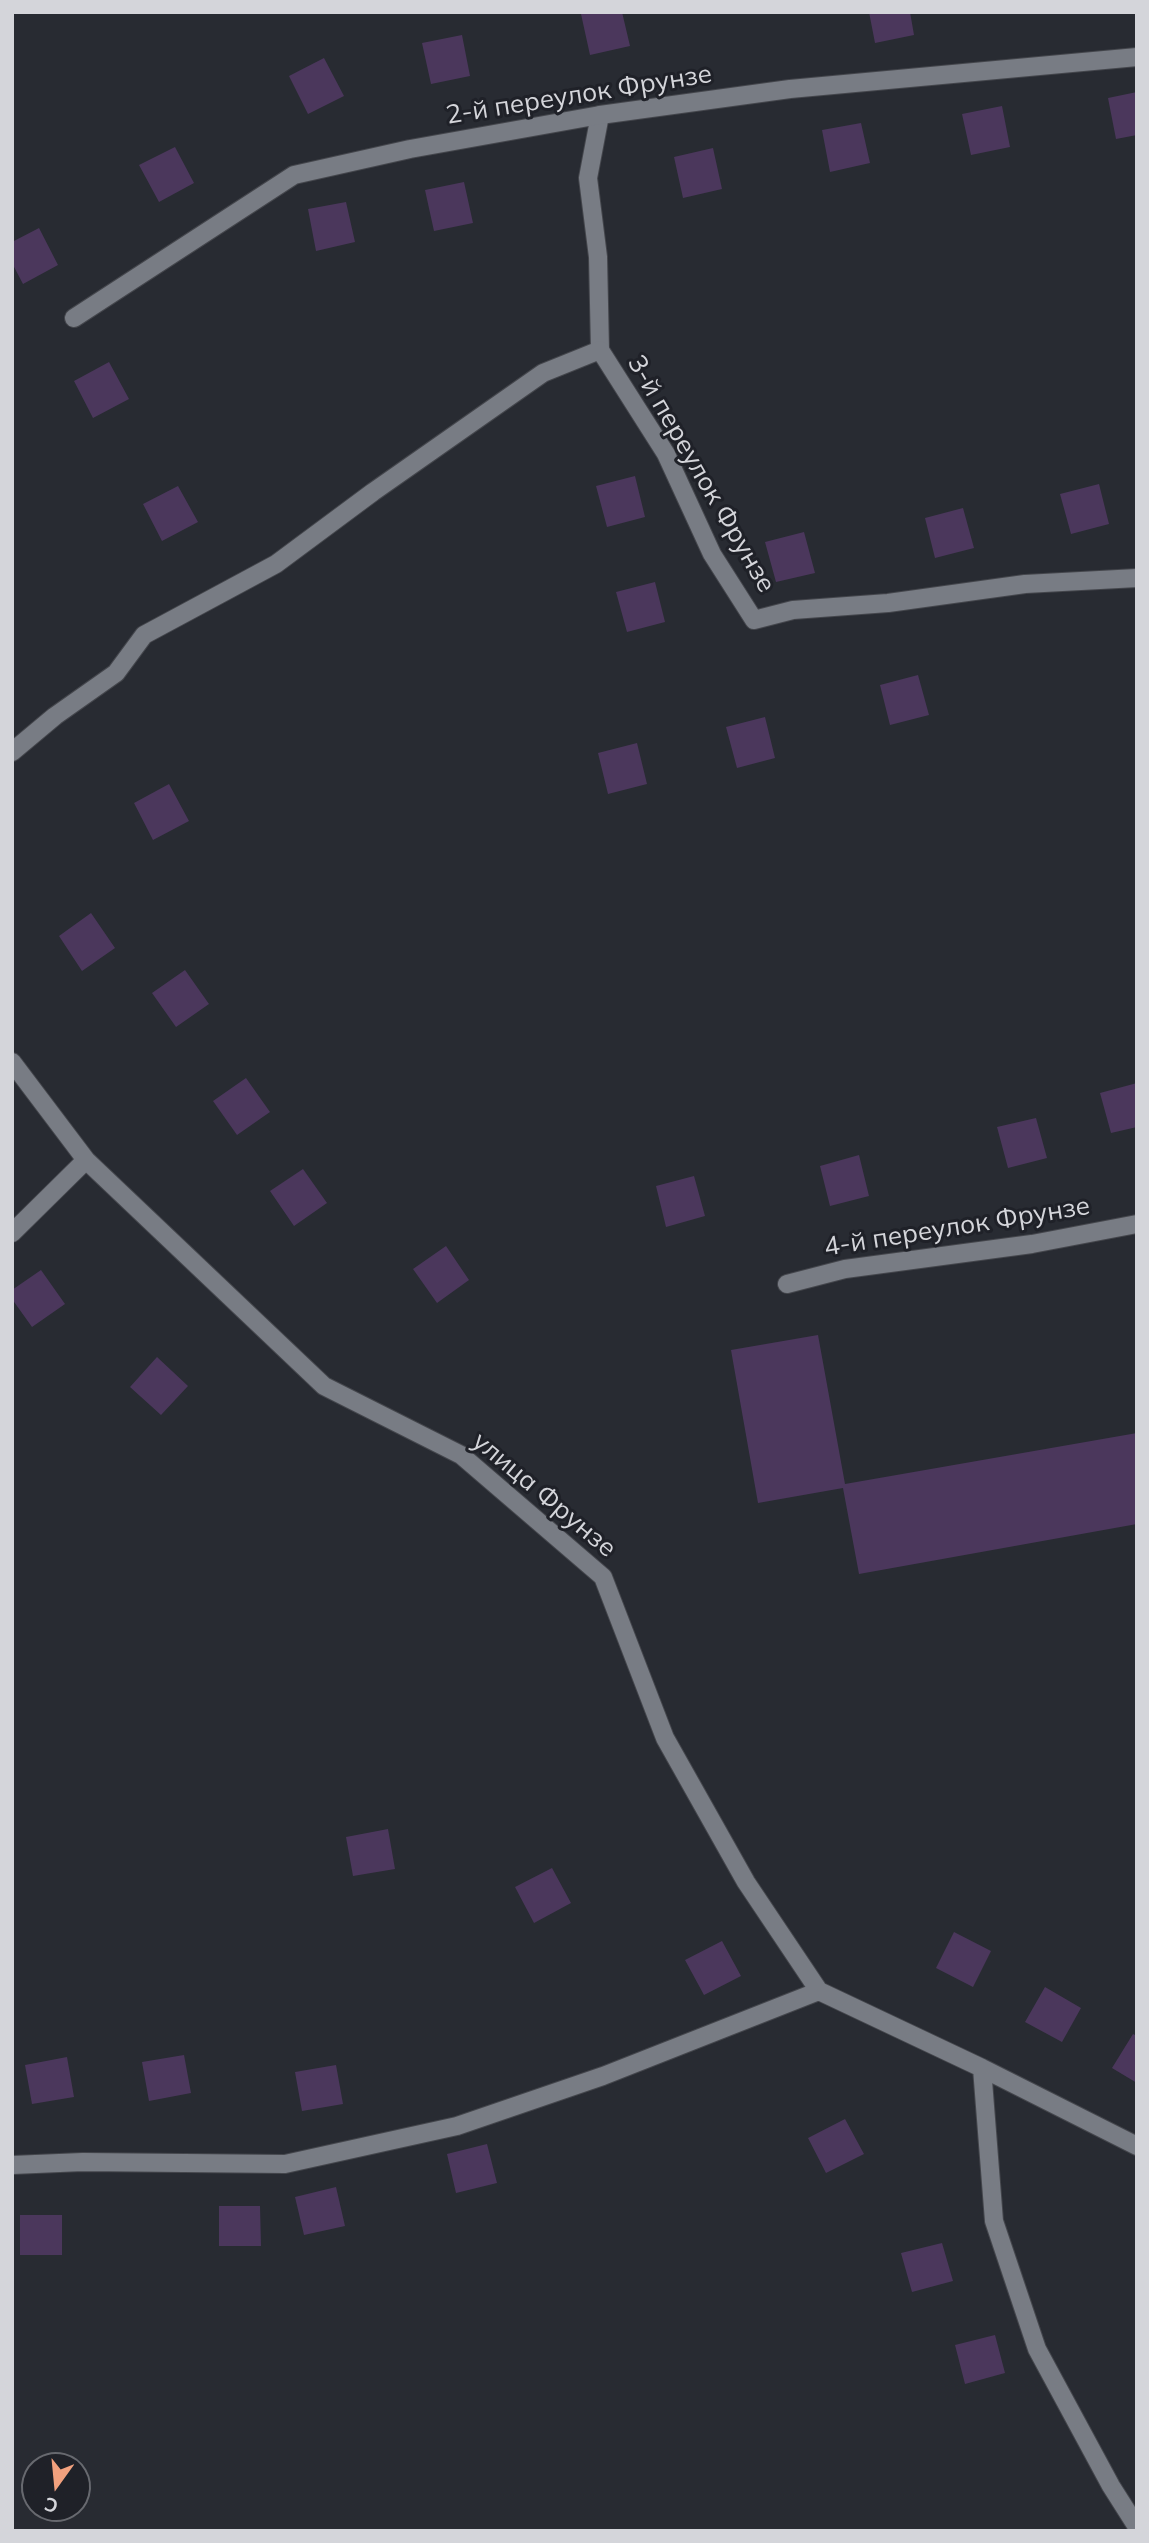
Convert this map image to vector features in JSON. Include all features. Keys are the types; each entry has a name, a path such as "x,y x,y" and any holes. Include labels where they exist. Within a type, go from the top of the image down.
{"street":[{"name":"2-й переулок Фрунзе","path":"74,318 293,175 410,149 600,115 790,89 1137,57"},
{"path":"600,115 588,178 598,257 600,350"},
{"name":"3-й переулок Фрунзе","path":"12,752 55,716 116,673 144,635 276,564 373,492 543,373 600,350 666,454 712,554 754,620 793,610 888,603 1026,584 1137,578"},
{"name":"улица Фрунзе","path":"12,1062 86,1160 324,1386 461,1455 603,1577 665,1738 746,1882 819,1991"},
{"path":"12,1233 86,1160"},
{"name":"4-й переулок Фрунзе","path":"787,1284 845,1269 1032,1244 1137,1224"},
{"path":"12,2165 83,2162 285,2164 457,2126 603,2076 819,1991 982,2068 1137,2146"},
{"path":"982,2068 994,2221 1032,2337 1104,2475 1137,2527"}],"building":[{"path":"622,12 630,46 590,55 581,14"},
{"path":"869,12 910,12 914,35 875,43"},
{"path":"462,35 470,76 431,84 422,43"},
{"path":"324,58 344,96 308,114 289,76"},
{"path":"1137,92 1137,135 1116,139 1108,98"},
{"path":"1002,106 1010,147 971,155 962,114"},
{"path":"861,123 870,163 830,172 822,130"},
{"path":"175,147 194,183 159,202 139,165"},
{"path":"713,148 722,189 683,198 674,157"},
{"path":"464,182 473,223 434,231 425,190"},
{"path":"346,202 355,242 316,251 308,209"},
{"path":"39,228 58,265 23,284 12,263 12,242"},
{"path":"109,362 129,399 93,418 74,381"},
{"path":"635,476 645,517 607,527 596,486"},
{"path":"1099,484 1109,524 1071,534 1060,494"},
{"path":"178,486 198,522 162,541 143,504"},
{"path":"963,508 974,548 935,558 925,518"},
{"path":"804,532 815,573 776,582 765,542"},
{"path":"655,582 665,622 627,632 616,592"},
{"path":"918,675 929,715 890,725 880,685"},
{"path":"765,717 775,758 737,768 726,727"},
{"path":"637,743 647,784 608,794 598,753"},
{"path":"169,784 189,821 153,840 134,803"},
{"path":"91,913 115,948 82,971 59,936"},
{"path":"185,970 209,1004 176,1027 152,993"},
{"path":"246,1078 270,1112 237,1135 213,1101"},
{"path":"1137,1083 1137,1127 1111,1133 1100,1093"},
{"path":"1036,1118 1047,1158 1008,1168 997,1127"},
{"path":"859,1155 869,1196 830,1206 820,1166"},
{"path":"303,1169 327,1203 294,1226 270,1191"},
{"path":"694,1176 705,1216 666,1227 656,1186"},
{"path":"446,1246 469,1280 437,1303 413,1269"},
{"path":"41,1270 65,1304 32,1327 12,1299 12,1290"},
{"path":"818,1335 845,1484 1137,1433 1137,1524 859,1574 843,1488 758,1503 731,1350"},
{"path":"157,1357 188,1386 161,1415 130,1387"},
{"path":"388,1829 395,1869 353,1876 346,1837"},
{"path":"552,1868 571,1903 534,1923 515,1887"},
{"path":"954,1932 991,1951 973,1987 936,1968"},
{"path":"722,1941 741,1976 704,1995 685,1960"},
{"path":"1045,1987 1081,2008 1062,2042 1025,2022"},
{"path":"1133,2034 1137,2036 1137,2083 1112,2068"},
{"path":"184,2055 191,2093 149,2101 142,2062"},
{"path":"67,2057 74,2097 32,2104 25,2065"},
{"path":"336,2065 343,2104 302,2111 295,2072"},
{"path":"845,2119 864,2154 826,2173 808,2138"},
{"path":"487,2144 497,2183 456,2193 447,2154"},
{"path":"336,2187 345,2226 304,2235 295,2197"},
{"path":"219,2206 260,2206 261,2246 219,2246"},
{"path":"20,2215 62,2215 62,2255 20,2255"},
{"path":"942,2243 953,2281 912,2292 901,2253"},
{"path":"995,2335 1005,2373 965,2384 955,2345"}]}
